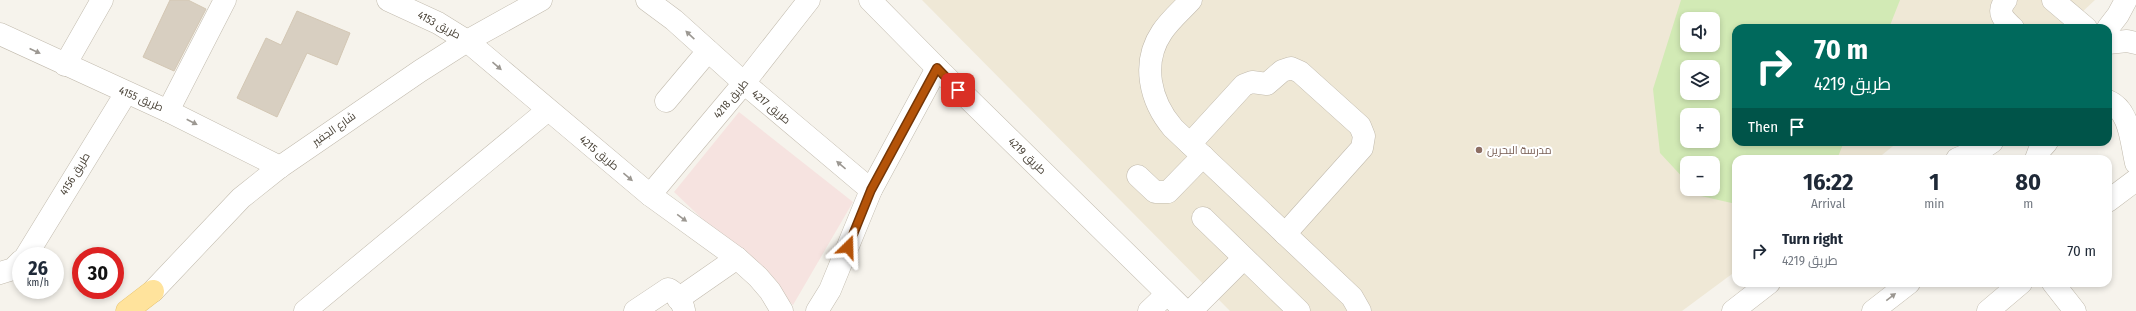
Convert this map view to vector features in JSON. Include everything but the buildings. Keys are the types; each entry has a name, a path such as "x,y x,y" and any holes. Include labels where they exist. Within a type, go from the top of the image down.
{"main road":[{"path":"127,311 153,291"},
{"path":"140,311 153,291"}],"street":[{"path":"66,65 102,0"},
{"path":"168,111 225,0"},
{"name":"طريق 4153","path":"388,0 438,23 467,41"},
{"name":"شارع الجفير","path":"153,291 241,198 280,167 373,102 467,41 541,0"},
{"name":"طريق 4217","path":"647,0 674,20 744,84 871,190"},
{"name":"طريق 4217","path":"657,0 674,20"},
{"name":"طريق 4218","path":"650,195 744,84 809,0"},
{"name":"طريق 4219","path":"870,0 937,68 1185,311"},
{"path":"1191,0 1162,31 1152,55 1150,68 1153,94 1158,107 1173,128 1352,297 1360,311"},
{"path":"2006,0 2002,5 2001,14 2010,24"},
{"path":"2053,0 2073,24"},
{"path":"2111,24 2118,16 2126,0"},
{"path":"2135,0 2136,6"},
{"name":"طريق 4155","path":"0,34 168,111 280,167"},
{"name":"طريق 4215","path":"467,41 650,195 737,258 758,277 770,291 782,311"},
{"path":"2112,43 2127,41 2136,43"},
{"path":"666,101 708,51"},
{"path":"817,311 830,300 871,190 937,68"},
{"path":"1138,176 1155,192 1168,192 1196,150 1244,85 1252,82 1267,84 1282,71 1291,68 1300,72 1360,126 1364,136 1362,148 1285,234"},
{"name":"طريق 4156","path":"32,247 126,93"},
{"path":"2112,103 2119,107 2123,112 2136,163"},
{"path":"305,311 548,110"},
{"path":"1967,155 1984,146"},
{"path":"2038,155 2043,146"},
{"path":"2112,198 2136,180"},
{"path":"1203,218 1299,311"},
{"path":"635,311 666,290 671,290 681,305 737,258"},
{"path":"1191,311 1244,258"},
{"path":"0,273 12,269"},
{"path":"1733,311 1764,287"},
{"path":"1873,311 1904,287"},
{"path":"1988,311 2016,287"},
{"path":"2056,287 2075,311"},
{"path":"1149,311 1167,294"}],"shaded area":[{"name":"مدرسة البحرين","path":"922,0 2095,0 2069,24 1732,24 1732,146 1893,146 1882,155 1732,155 1732,274 1682,311 1230,311"},
{"path":"739,112 853,202 793,305 674,192"}],"green space":[{"path":"1681,0 1900,0 1891,24 1732,24 1732,146 1842,146 1839,155 1732,155 1732,203 1701,196 1720,196 1720,156 1680,156 1680,174 1660,153 1653,89"}],"place":[{"name":"مدرسة البحرين","path":"1479,150"}],"route":[{"path":"848,247 871,190 937,68 958,90"}]}
